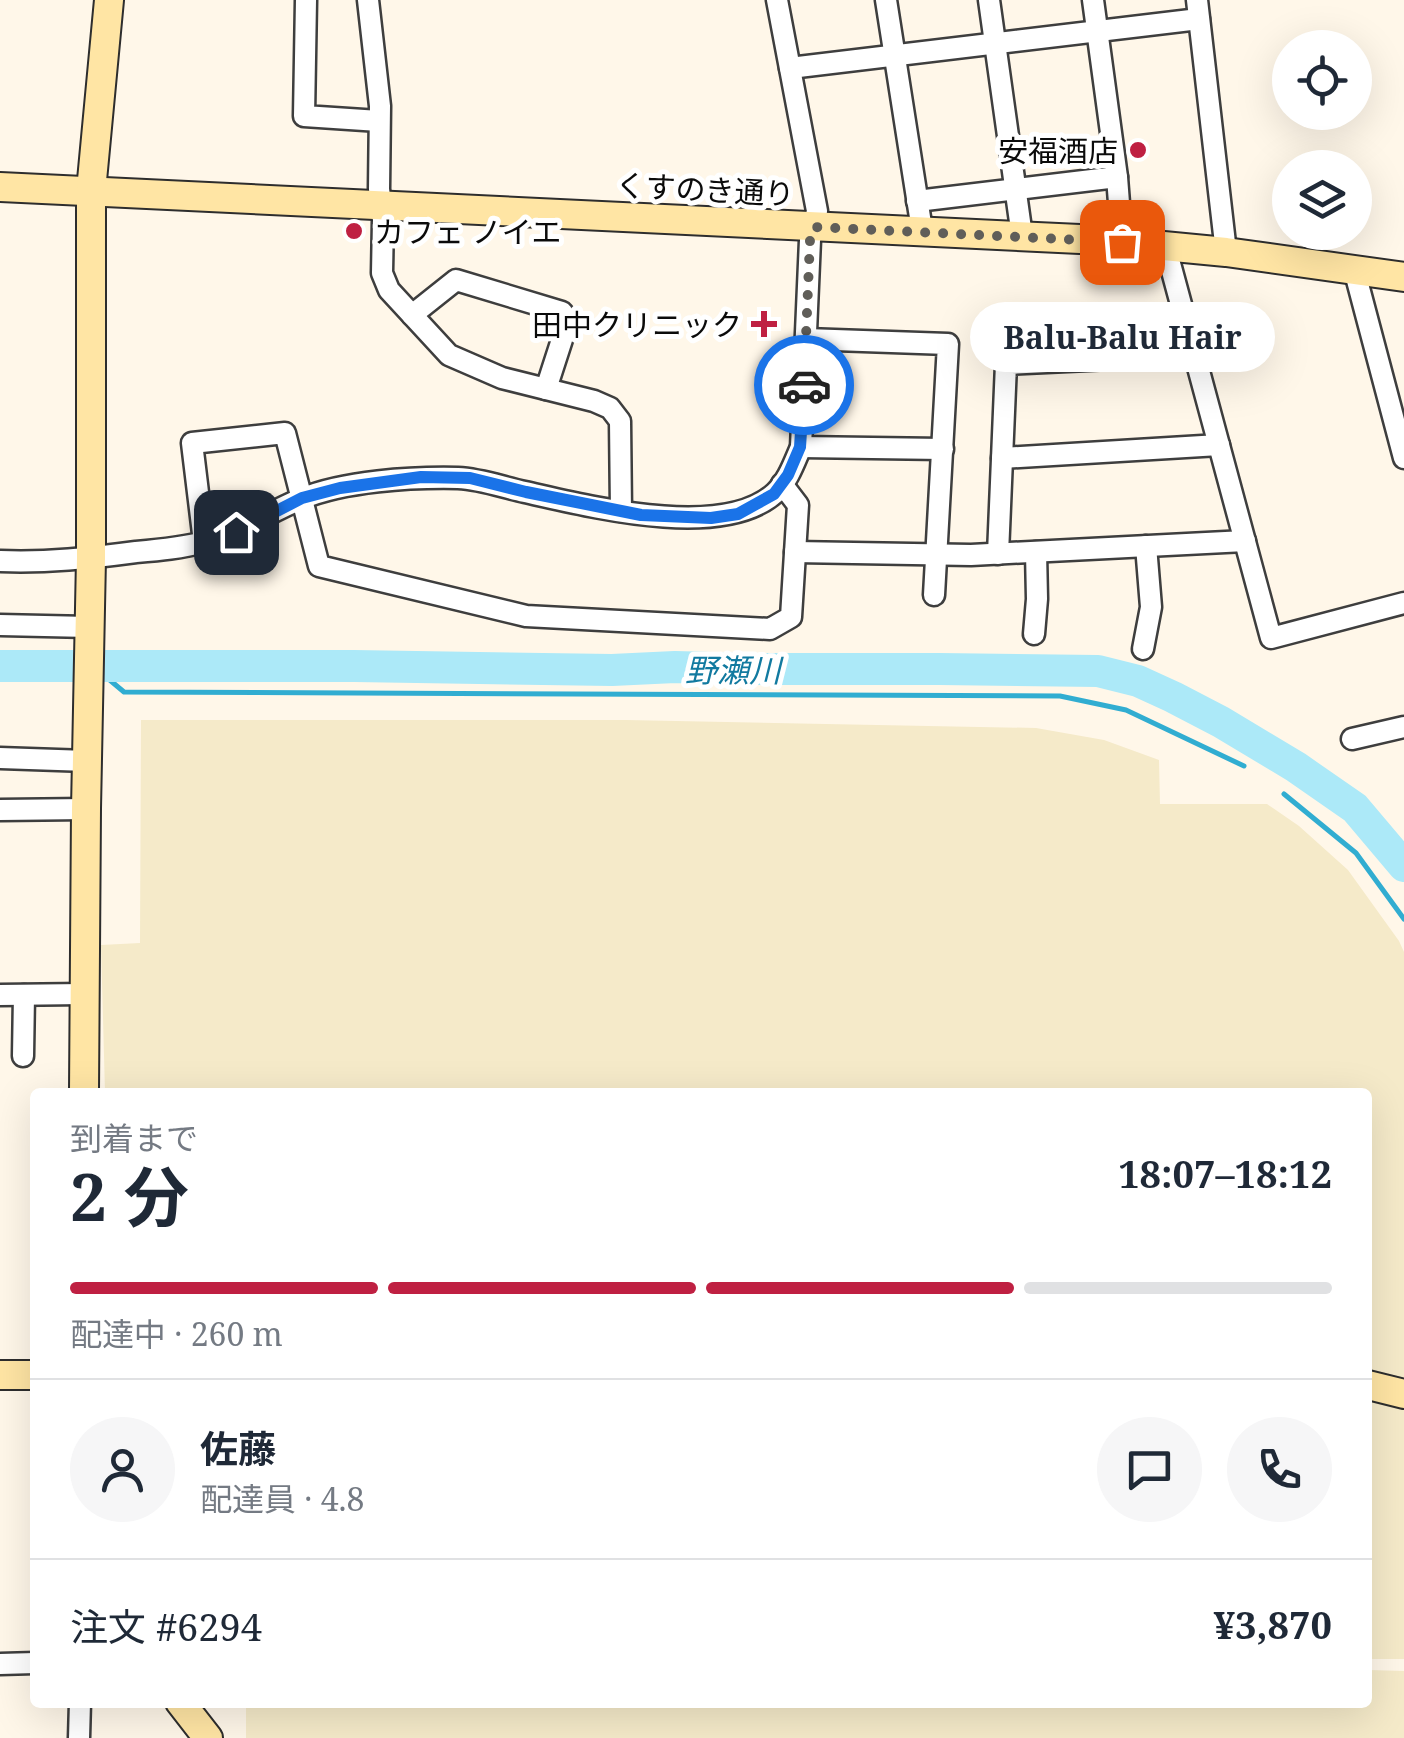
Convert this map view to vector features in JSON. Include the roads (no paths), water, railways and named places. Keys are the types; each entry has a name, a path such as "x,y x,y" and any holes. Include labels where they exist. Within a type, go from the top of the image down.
{"street":[{"path":"84,1088 91,191 109,0"},
{"path":"306,0 304,116 379,121"},
{"path":"368,0 380,106 382,274 389,290 449,355 502,378 610,408 620,421 621,511"},
{"path":"0,561 91,558 204,542 236,532 302,498 340,488 421,477 470,478 641,515 711,518 738,514 774,494 788,475 800,447 810,240 817,211 776,0"},
{"path":"886,0 922,230"},
{"path":"989,0 1022,236"},
{"path":"1093,0 1122,242"},
{"path":"790,68 1097,31 1198,9 1226,252"},
{"path":"917,201 1117,177"},
{"name":"くすのき通り","path":"0,187 1122,242 1404,277"},
{"path":"1166,245 1272,638 1404,604"},
{"path":"1354,269 1404,458"},
{"path":"412,315 456,280 562,312 568,321 546,389"},
{"path":"806,339 948,344 934,595"},
{"path":"998,554 1006,364 1194,354"},
{"path":"204,542 192,443 284,432 320,566 526,616 770,630 791,617 798,506 782,484"},
{"path":"1002,458 1219,445"},
{"path":"800,447 943,449"},
{"path":"795,552 998,554 1245,541"},
{"path":"1142,649 1152,606 1146,546"},
{"path":"1034,634 1036,552"},
{"path":"0,625 89,636"},
{"path":"1352,738 1404,727"},
{"path":"0,758 87,761"},
{"path":"0,810 86,809"},
{"path":"0,995 84,994"},
{"path":"23,1056 24,995"},
{"path":"0,1375 30,1375"},
{"path":"1372,1385 1404,1394"},
{"path":"0,1664 30,1664"},
{"path":"79,1738 80,1708"},
{"path":"185,1708 208,1738"}],"waterway":[{"name":"野瀬川","path":"0,666 1098,671 1138,681 1173,697 1296,767 1355,808 1404,866"},
{"path":"99,671 124,692 1060,696 1126,710 1244,766"},
{"path":"1284,794 1356,853 1404,919"}],"place":[{"name":"安福酒店","path":"1138,150"},
{"name":"カフェ ノイエ","path":"354,231"},
{"name":"Balu-Balu Hair","path":"1122,242"},
{"name":"田中クリニック","path":"764,324"}]}
